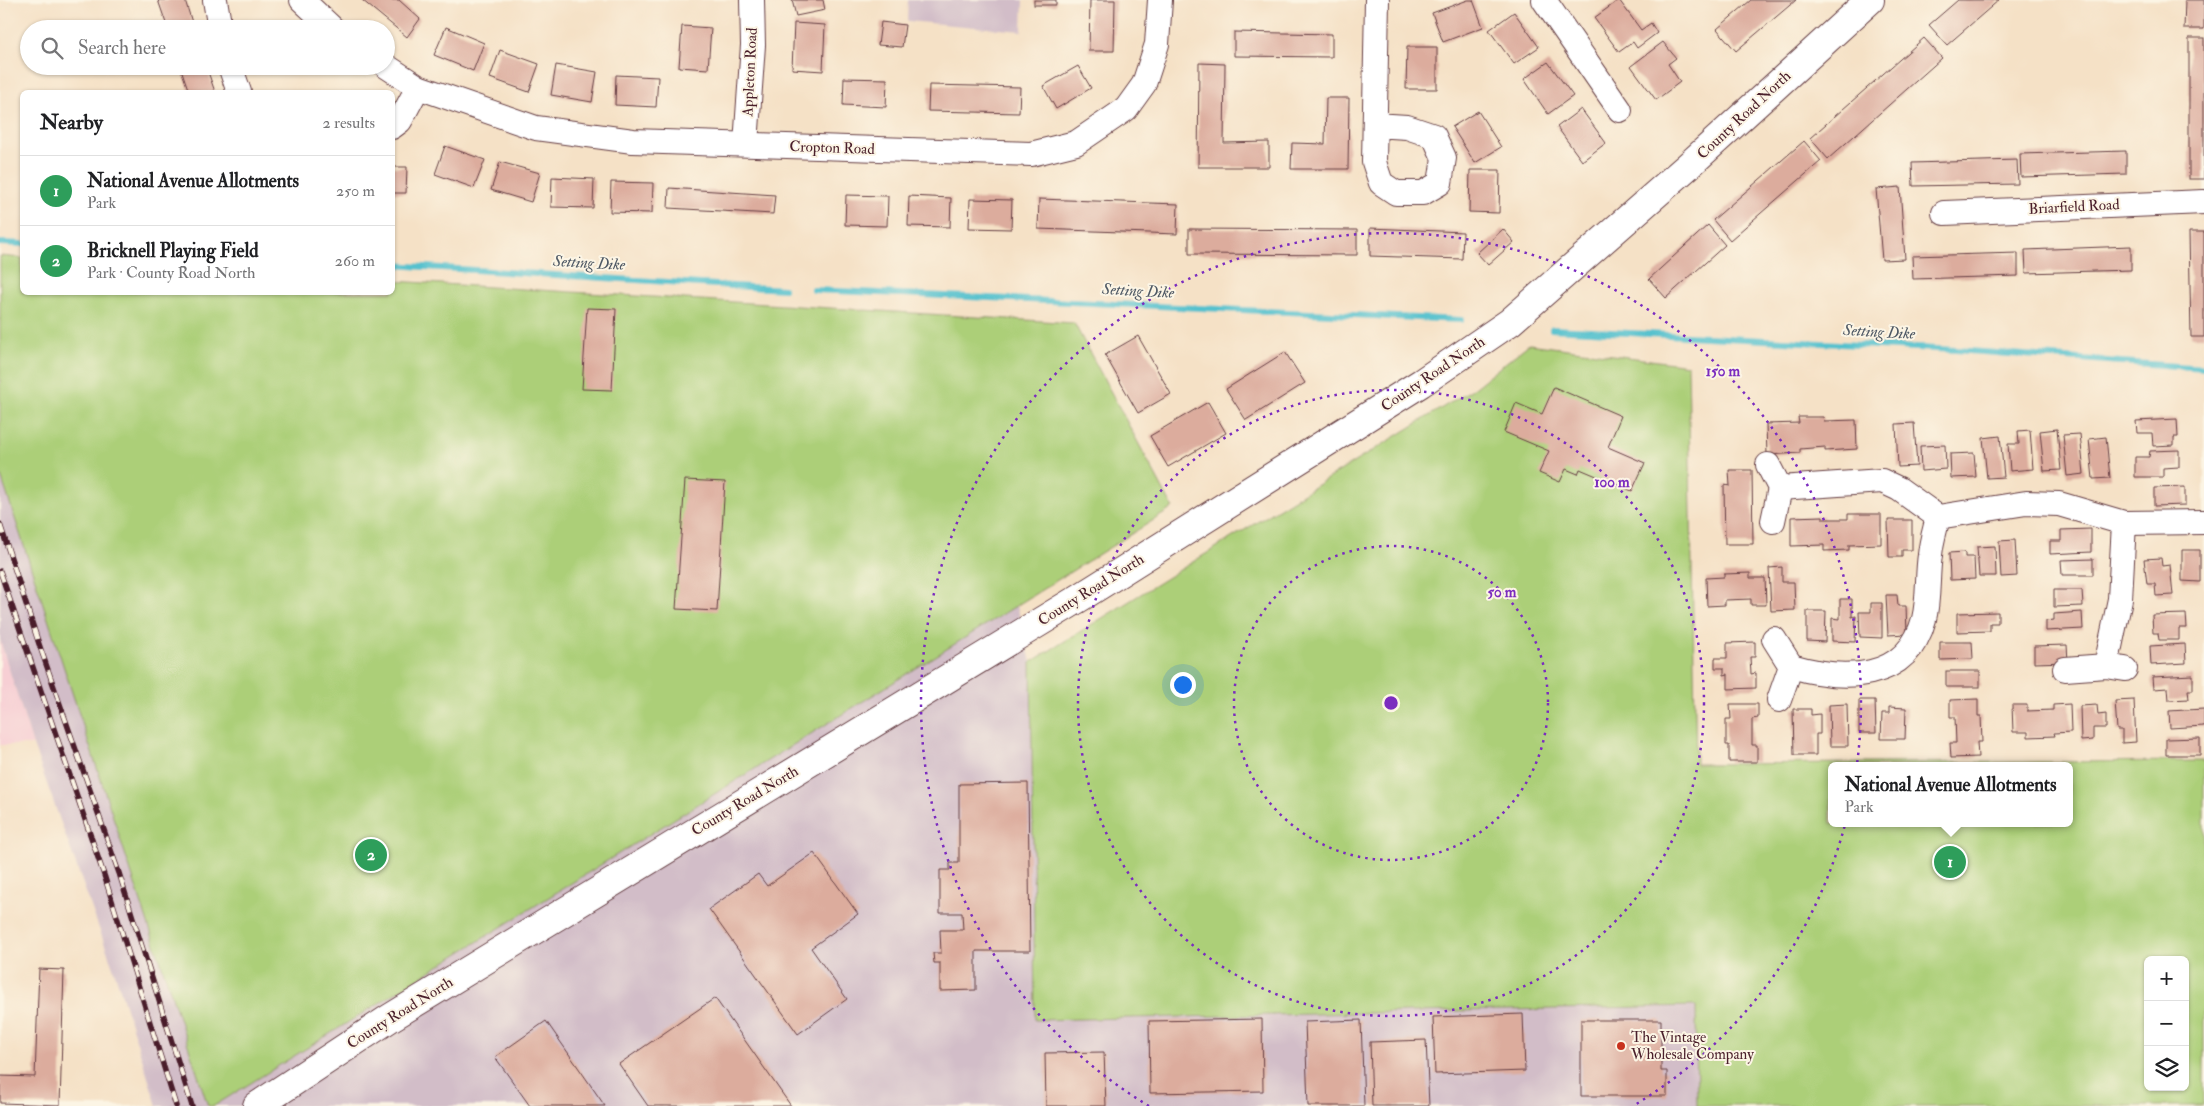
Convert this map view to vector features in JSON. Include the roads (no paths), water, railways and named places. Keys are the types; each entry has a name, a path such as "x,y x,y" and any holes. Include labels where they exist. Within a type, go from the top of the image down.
{"street":[{"path":"215,0 218,20"},
{"path":"302,0 323,20"},
{"name":"Appleton Road","path":"746,144 752,45 752,0"},
{"name":"Cropton Road","path":"395,72 418,87 536,128 633,141 1031,154 1076,143 1126,109 1144,84 1158,44 1160,0"},
{"path":"1375,125 1377,0"},
{"path":"1544,0 1620,110"},
{"name":"County Road North","path":"257,1106 390,1018 1072,602 1421,383 1510,322 1688,166 1859,3"},
{"path":"233,75 238,90"},
{"path":"395,125 400,121 418,87"},
{"name":"Briarfield Road","path":"1944,213 2204,202"},
{"path":"1768,465 1780,488 1773,521"},
{"path":"1780,488 1882,481 1899,489 1938,517 2034,504 2059,504 2124,523 2204,522"},
{"path":"1774,639 1791,666 1816,673 1854,676 1896,663 1909,651 1924,620 1930,553 1938,517"},
{"path":"2065,669 2115,667 2124,523"},
{"path":"1779,700 1791,666"}],"waterway":[{"name":"Setting Dike","path":"0,243 20,244"},
{"name":"Setting Dike","path":"395,265 784,289"},
{"name":"Setting Dike","path":"814,290 1461,320"},
{"name":"Setting Dike","path":"1552,329 1955,350 2204,368"}],"railway":[{"path":"0,524 39,644 119,873 192,1106"},
{"path":"0,571 105,878 176,1106"}],"place":[{"name":"Bricknell Playing Field","path":"371,855"},
{"name":"National Avenue Allotments","path":"1950,862"},
{"name":"The Vintage Wholesale Company","path":"1621,1046"}]}
